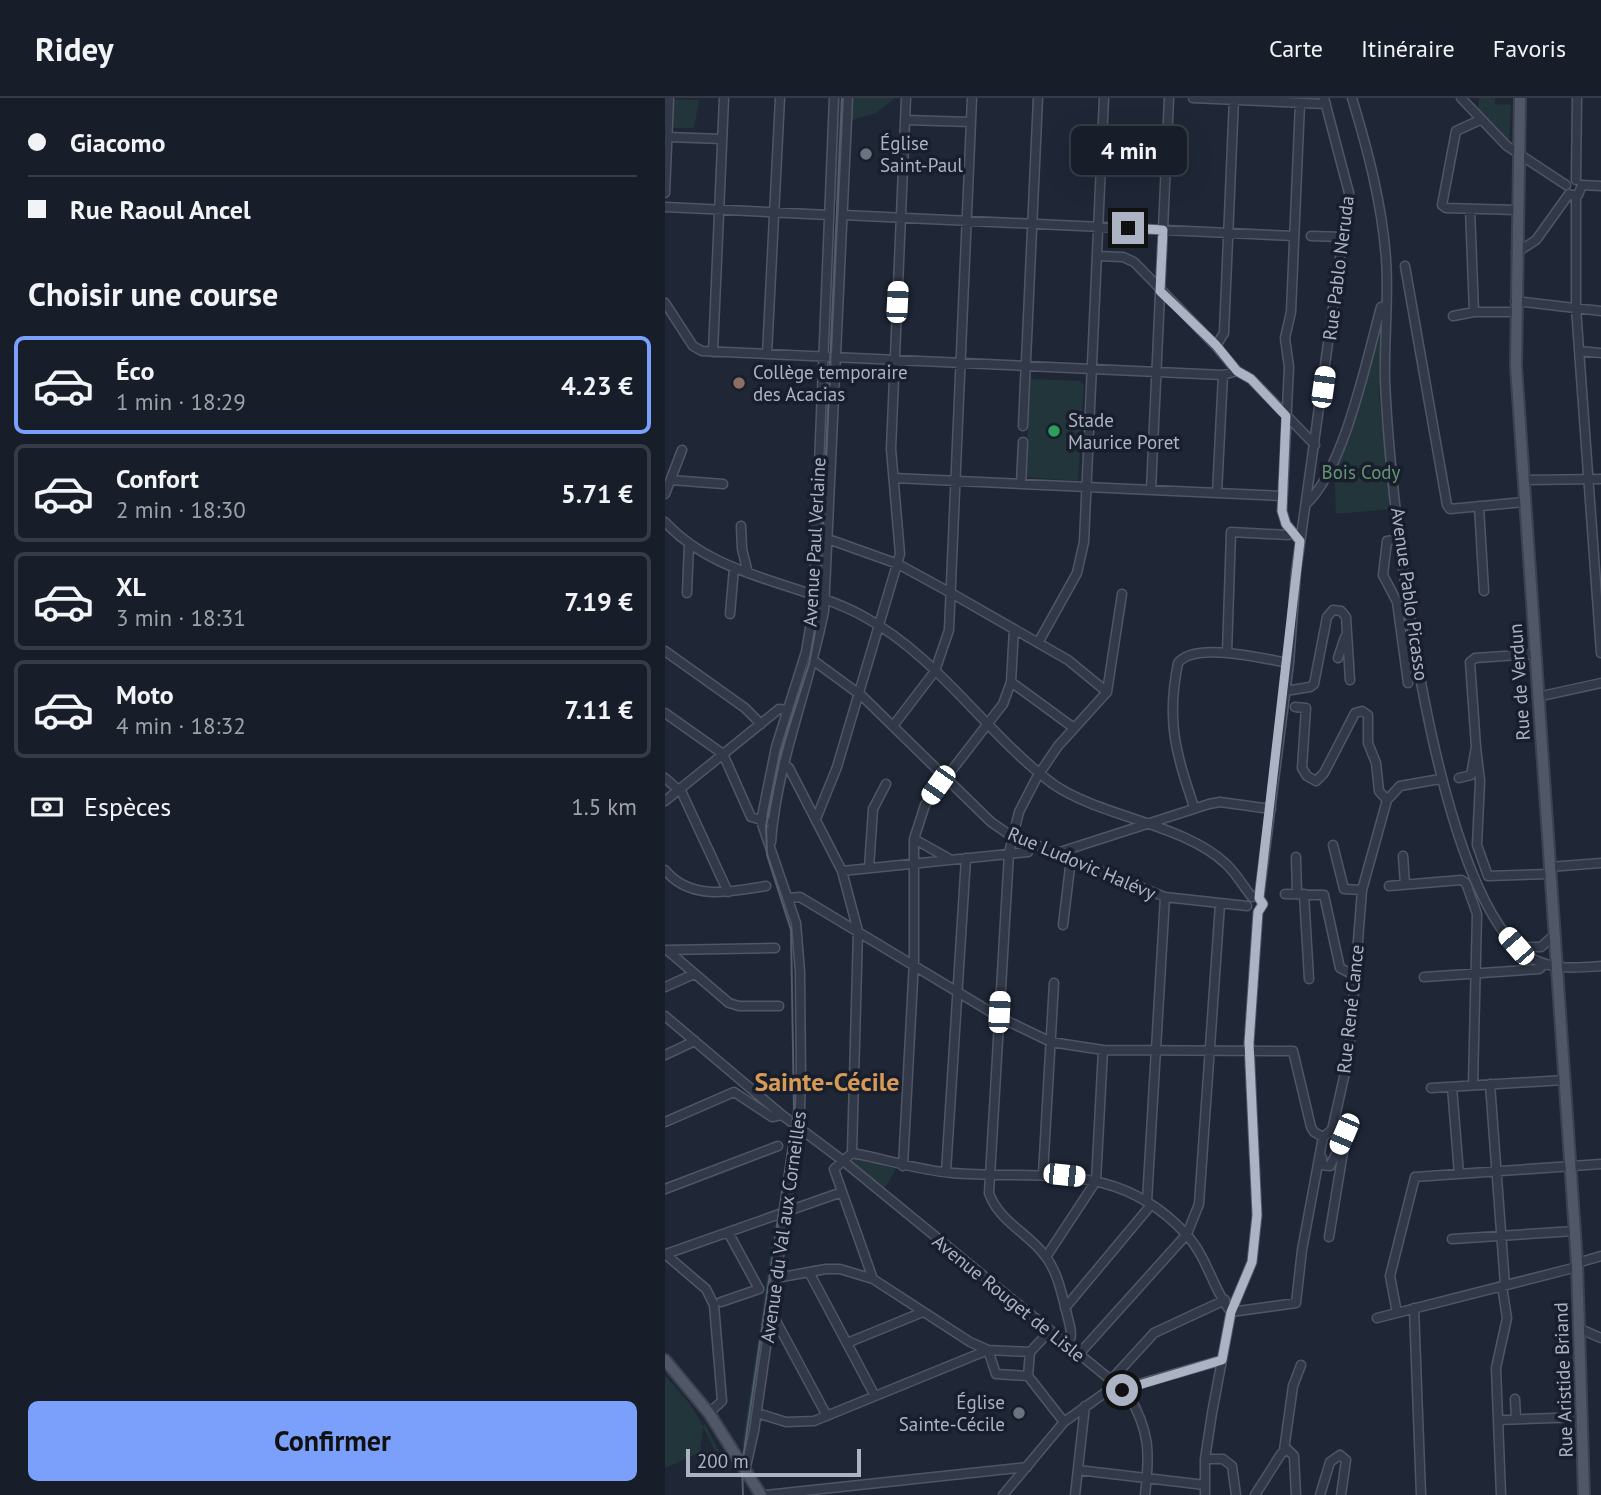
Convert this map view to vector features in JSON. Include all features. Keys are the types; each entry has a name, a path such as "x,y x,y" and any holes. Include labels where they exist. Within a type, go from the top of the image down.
{"main road":[{"name":"Rue de Verdun","path":"1520,98 1515,306 1524,502 1553,936 1550,966 1564,1080 1577,1265"},
{"name":"Rue Aristide Briand","path":"1577,1265 1584,1495"},
{"path":"665,1360 709,1413 763,1495"}],"street":[{"path":"665,194 669,98"},
{"path":"713,352 724,98"},
{"path":"767,354 780,98"},
{"name":"Avenue Paul Verlaine","path":"789,898 761,821 788,710 809,640 814,594 834,98"},
{"name":"Avenue Paul Verlaine","path":"770,845 783,764 814,661 825,599 848,98"},
{"path":"816,819 837,767 898,564 901,538 891,449 906,98"},
{"path":"893,726 935,670 947,641 972,98"},
{"path":"1023,426 1038,98"},
{"path":"1038,643 1063,599 1081,559 1104,98"},
{"path":"1151,490 1169,98"},
{"path":"1193,98 1300,103 1325,101"},
{"name":"Avenue Pablo Picasso","path":"1352,98 1371,160 1386,259 1385,377 1401,539 1409,602 1440,779 1490,911 1516,946 1550,966"},
{"path":"1461,98 1480,120 1570,192"},
{"path":"1516,253 1536,240 1579,183 1577,98"},
{"path":"1216,345 1224,333 1234,99"},
{"name":"Rue Pablo Neruda","path":"1258,912 1263,904 1256,897 1271,809 1289,663 1300,541 1345,237 1349,193 1325,101"},
{"path":"1300,103 1290,312 1285,338 1289,367 1282,496 1282,511 1291,532 1300,541"},
{"path":"905,120 971,122"},
{"path":"1480,120 1456,131 1441,201 1446,208 1517,210"},
{"path":"668,137 722,139"},
{"path":"1579,183 1601,186"},
{"path":"1579,183 1570,192 1588,479 1597,552 1601,653"},
{"path":"665,207 829,215"},
{"path":"1470,209 1474,312"},
{"path":"843,215 1294,236"},
{"path":"1311,236 1345,237"},
{"path":"1097,256 1130,259 1216,345 1237,371 1251,379 1315,445"},
{"path":"1405,265 1445,499 1450,509 1524,502"},
{"path":"665,303 693,346 702,351 1223,375 1237,371"},
{"path":"1453,316 1515,306 1601,311"},
{"path":"1306,504 1318,494 1349,422 1381,307"},
{"path":"1579,351 1601,353"},
{"path":"1217,493 1223,375"},
{"path":"1021,484 1023,442"},
{"path":"665,494 682,450"},
{"path":"894,478 1282,496"},
{"path":"1523,480 1601,479"},
{"path":"671,480 723,484"},
{"path":"1479,506 1484,591"},
{"path":"665,522 689,544 734,568 814,594 879,626 935,670 1039,772 1072,794 1202,848 1225,863 1256,897 1247,906 1252,912 1258,912 1249,1050 1257,1215 1252,1262 1231,1312 1222,1360 1205,1459 1205,1495"},
{"path":"741,526 742,549 748,573"},
{"path":"1227,653 1231,532 1288,535 1291,532"},
{"path":"828,538 898,564 951,593 1068,660 1107,692"},
{"path":"1401,539 1387,541 1383,572 1387,587 1397,602 1408,683"},
{"path":"687,593 689,544"},
{"path":"730,614 734,568"},
{"path":"1068,1345 1072,1338 1065,1308 1058,1282 1046,1256 998,1212 989,1193 1009,849 1011,835 1039,772 1107,692 1122,594"},
{"path":"1285,691 1310,687 1316,681 1329,612 1343,612 1350,680"},
{"path":"903,1166 913,965 914,839 925,804 1003,704 1011,682 1014,629"},
{"path":"1338,657 1347,634"},
{"path":"665,652 745,708 761,723"},
{"path":"1194,807 1173,740 1178,663 1181,659 1210,652 1289,663"},
{"path":"1535,654 1475,658 1470,662 1480,781 1477,845 1488,876 1601,863"},
{"name":"Rue Ludovic Halévy","path":"814,661 859,694 991,822 1011,835 1060,852 1071,859 1165,897 1247,906"},
{"path":"1011,682 1074,728"},
{"path":"1537,696 1601,684"},
{"path":"1295,707 1306,708 1302,768 1307,776 1316,781 1321,779 1355,713 1359,711 1368,715 1368,743 1376,763 1379,791 1387,800 1405,783 1440,779"},
{"path":"665,801 779,709 788,710"},
{"path":"665,713 723,754 751,817 772,821"},
{"path":"1459,778 1471,775 1476,747"},
{"path":"783,764 789,768 842,871 858,931 852,1153"},
{"path":"665,778 680,789 728,892"},
{"path":"869,867 873,809 886,784"},
{"name":"Rue René Cance","path":"1231,1312 1296,1303 1302,1250 1324,1137 1332,1130 1349,1055 1362,890 1387,800"},
{"path":"1060,852 1194,807 1220,802 1271,809"},
{"path":"914,839 950,859"},
{"path":"842,871 966,858 1009,849 1028,852 1030,842"},
{"path":"1333,845 1344,889 1362,890"},
{"path":"1403,856 1405,884"},
{"path":"1296,857 1309,979"},
{"path":"946,1172 966,858"},
{"path":"1063,925 1071,859"},
{"path":"665,870 671,878 692,889 728,892 766,886"},
{"path":"1389,886 1461,880 1466,883 1476,914 1478,974 1473,1085"},
{"path":"1285,894 1324,895 1340,968 1354,975"},
{"path":"789,898 800,897 999,1017 1051,1042 1103,1050 1293,1051 1311,1127 1314,1132 1324,1137 1322,1163 1329,1167 1346,1134 1329,1237"},
{"path":"1065,1308 1149,1203 1165,897"},
{"name":"Avenue du Val aux Corneilles","path":"745,1471 757,1413 797,1127 801,1080 800,972 796,923 789,898"},
{"path":"1079,1354 1187,1234 1199,1205 1220,904"},
{"path":"1516,946 1535,948 1553,936"},
{"path":"666,949 775,948"},
{"path":"666,949 729,1003 739,1006 779,1006"},
{"path":"1424,977 1550,966 1601,966"},
{"path":"665,987 694,974"},
{"path":"1043,1174 1054,984"},
{"name":"Avenue Rouget de Lisle","path":"665,1016 782,1115 842,1160 1117,1385 1141,1416 1148,1438 1145,1495"},
{"path":"665,1055 695,1041"},
{"path":"1046,1256 1096,1181 1103,1050"},
{"path":"1430,1088 1564,1080"},
{"path":"1490,1084 1507,1318 1496,1368 1501,1495"},
{"path":"1453,1087 1459,1174"},
{"path":"665,1122 734,1092 772,1117 782,1115"},
{"path":"665,1189 778,1146"},
{"path":"873,1279 834,1169 852,1153 903,1166 946,1172 1043,1174 1096,1181 1149,1203 1187,1234 1210,1269 1231,1312"},
{"path":"1398,1313 1390,1276 1415,1177 1601,1164"},
{"path":"665,1254 842,1192"},
{"path":"1453,1239 1574,1231"},
{"path":"721,1303 759,1289 728,1232"},
{"path":"665,1254 706,1289 714,1305 722,1401 709,1413"},
{"path":"1377,1318 1503,1286 1601,1256"},
{"path":"776,1278 840,1269 873,1279 970,1342 988,1350 1030,1352"},
{"path":"809,1272 875,1396"},
{"path":"1117,1385 1154,1333 1224,1300"},
{"path":"1415,1308 1421,1495"},
{"path":"847,1343 923,1312"},
{"path":"770,1318 776,1321 827,1416"},
{"path":"1578,1328 1601,1338"},
{"path":"1050,1331 1030,1352 1028,1376 1065,1422"},
{"path":"988,1350 996,1374 1028,1376"},
{"path":"757,1413 799,1423 827,1416 988,1350"},
{"path":"1003,1495 1065,1422 1117,1385 1222,1360"},
{"path":"1255,1495 1284,1450 1293,1386 1301,1365"},
{"path":"1515,1399 1515,1419"},
{"path":"1075,1495 1085,1406"},
{"path":"1498,1420 1582,1417"},
{"path":"1284,1450 1291,1450 1294,1456 1296,1495"},
{"path":"1320,1495 1330,1462 1340,1455 1346,1460 1341,1495"},
{"path":"1205,1459 1220,1459 1230,1463 1236,1495"},
{"path":"763,1495 1027,1467"},
{"path":"1078,1470 1205,1485"}],"green space":[{"path":"838,98 844,98 839,203 833,202"},
{"path":"854,98 895,98 876,113 852,120"},
{"path":"1479,98 1495,98 1495,104 1511,105 1509,142 1478,111"},
{"path":"671,99 699,100 694,128 672,128"},
{"path":"832,227 838,227 832,345 827,344"},
{"name":"Bois Cody","path":"1382,319 1379,395 1390,502 1388,509 1336,514 1334,468 1353,423"},
{"name":"Stade Maurice Poret","path":"1031,379 1080,381 1084,385 1078,481 1025,477"},
{"path":"856,1157 896,1169 883,1191 850,1162 851,1158"},
{"path":"774,1225 780,1225 766,1326 760,1326"},
{"path":"760,1327 765,1328 747,1447 742,1446"},
{"path":"665,1375 690,1404 703,1426 705,1424 720,1453 715,1451 703,1427 700,1452 665,1468"}],"tram line":[{"path":"743,1495 742,1465 794,1109 791,930 767,855 766,826 781,752 809,664 819,610 842,98"}],"place":[{"name":"Église Saint-Paul","path":"866,154"},
{"name":"Collège temporaire des Acacias","path":"739,383"},
{"name":"Stade Maurice Poret","path":"1054,431"},
{"name":"Église Sainte-Cécile","path":"1019,1413"}],"district":[{"name":"Sainte-Cécile","path":"827,1081"}],"route":[{"path":"1122,1390 1222,1360 1231,1312 1252,1262 1257,1215 1250,1015 1258,912 1263,904 1259,898 1289,663 1300,541 1286,524 1282,511 1286,416 1251,379 1237,371 1216,345 1160,291 1163,230 1128,228"}]}
